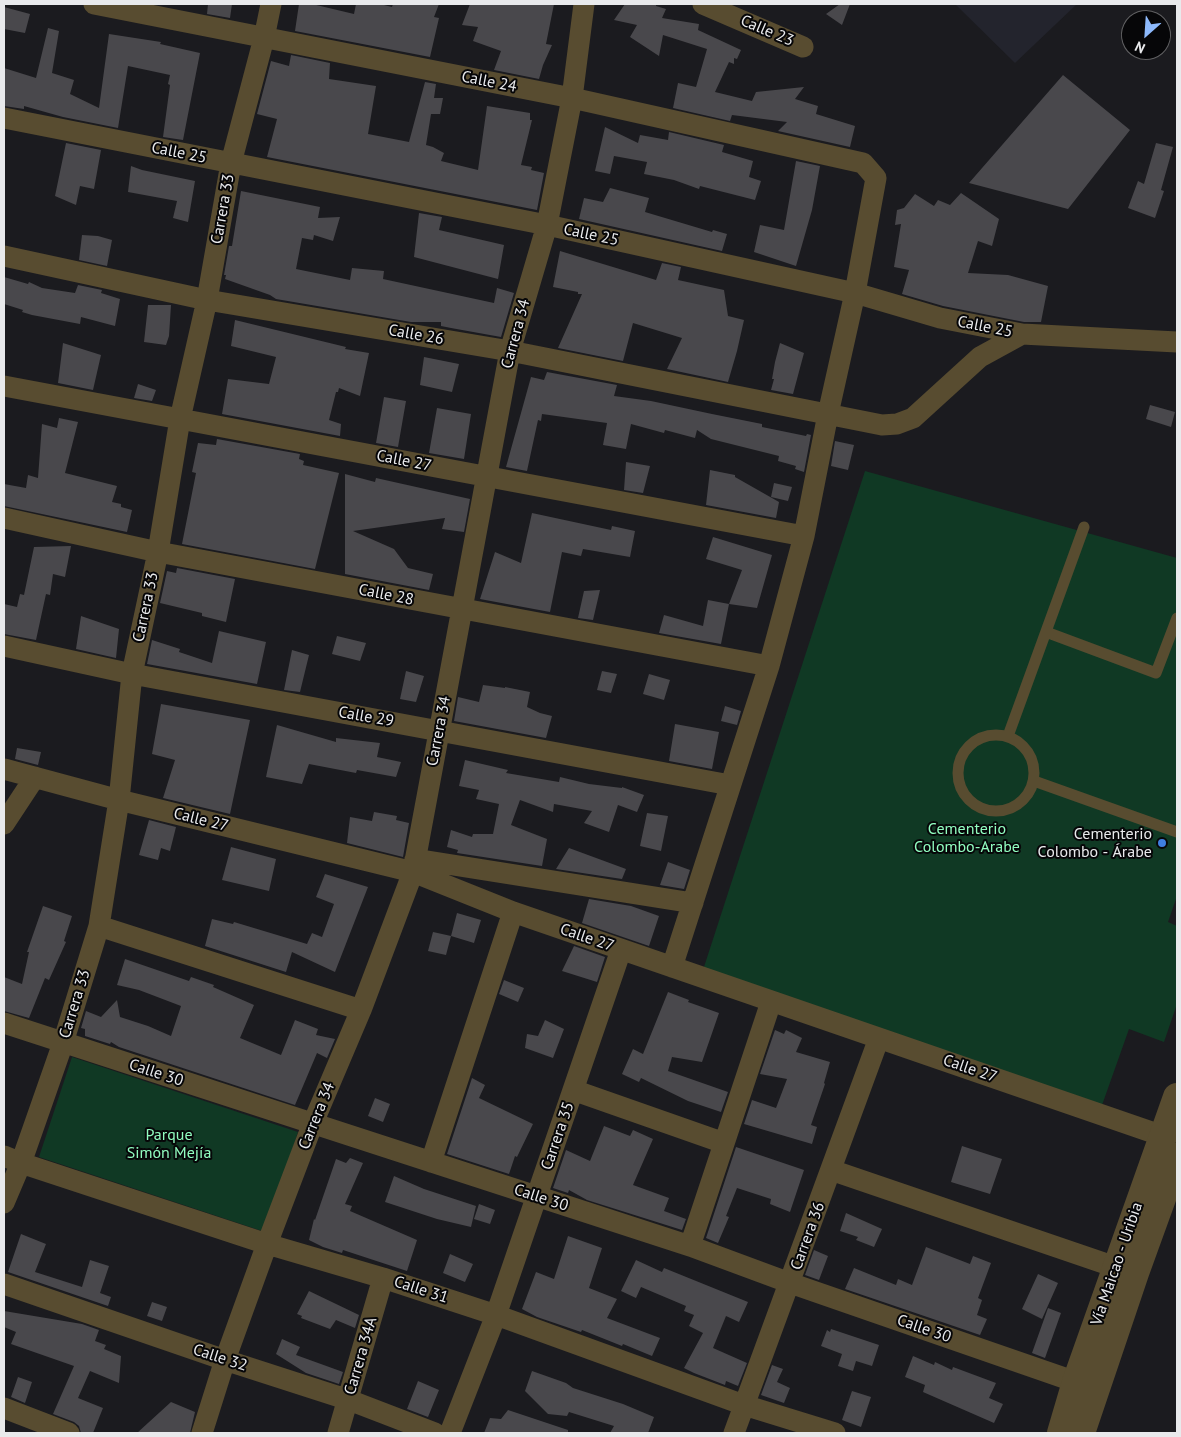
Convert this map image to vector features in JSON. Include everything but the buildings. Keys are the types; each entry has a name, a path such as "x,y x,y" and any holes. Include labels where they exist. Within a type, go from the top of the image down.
{"street":[{"name":"Calle 24","path":"94,4 572,98 863,163 876,178 855,293"},
{"name":"Carrera 33","path":"4,1203 12,1159 63,1042 99,926 119,800 132,674 158,552 180,419 207,300 231,163 264,38 271,4"},
{"name":"Carrera 34","path":"202,1433 224,1360 267,1244 313,1123 361,1010 414,865 485,476 510,351 547,225 572,98 584,4"},
{"name":"Calle 23","path":"704,4 804,47"},
{"name":"Calle 25","path":"4,118 547,225 855,293 940,318 1022,334 1177,342"},
{"name":"Calle 26","path":"4,256 207,300 510,351 882,425 898,424 913,418 980,357 1022,334"},
{"path":"672,967 769,666 804,536 828,414 855,293"},
{"name":"Calle 27","path":"4,386 804,536"},
{"name":"Calle 28","path":"4,518 158,552 769,666"},
{"name":"Calle 29","path":"4,646 132,674 730,785"},
{"name":"Calle 27","path":"4,769 119,800 414,865 513,912 879,1038 1170,1146"},
{"path":"4,824 35,777"},
{"path":"414,865 694,903"},
{"path":"431,1162 513,912"},
{"path":"99,926 361,1010"},
{"name":"Carrera 35","path":"450,1433 496,1314 621,950"},
{"path":"690,1246 771,1002"},
{"name":"Calle 30","path":"4,1023 690,1246 790,1283 1076,1382"},
{"name":"Carrera 36","path":"734,1433 879,1038"},
{"path":"573,1090 724,1143"},
{"name":"Vía Maicao - Uribia","path":"1081,1433 1126,1270 1170,1146 1177,1097"},
{"name":"Calle 31","path":"12,1159 267,1244 496,1314 744,1405 835,1433"},
{"path":"831,1170 1126,1270"},
{"name":"Vía Maicao - Uribia","path":"1061,1433 1076,1382 1126,1270"},
{"name":"Carrera 34A","path":"338,1433 383,1278"},
{"name":"Calle 32","path":"4,1284 224,1360 349,1400 435,1433"},
{"path":"4,1408 69,1433"}],"lane":[{"path":"1008,736 1084,527"},
{"path":"1046,632 1156,673 1177,618"},
{"path":"990,735 1008,736 1025,747 1034,766 1034,781 1026,798 1011,808 993,811 976,806 963,792 958,775 961,757 972,742 990,735"},
{"path":"1034,781 1177,832"}],"shaded area":[{"path":"955,4 1077,4 1015,63"}],"green space":[{"name":"Cementerio Colombo-Arabe","path":"865,471 1177,558 1177,896 1168,922 1177,926 1177,1004 1164,1042 1129,1029 1101,1108 703,970"},
{"name":"Parque Simón Mejía","path":"72,1057 298,1132 265,1232 39,1157"}],"place":[{"name":"Cementerio Colombo - Árabe","path":"1162,843"}]}
